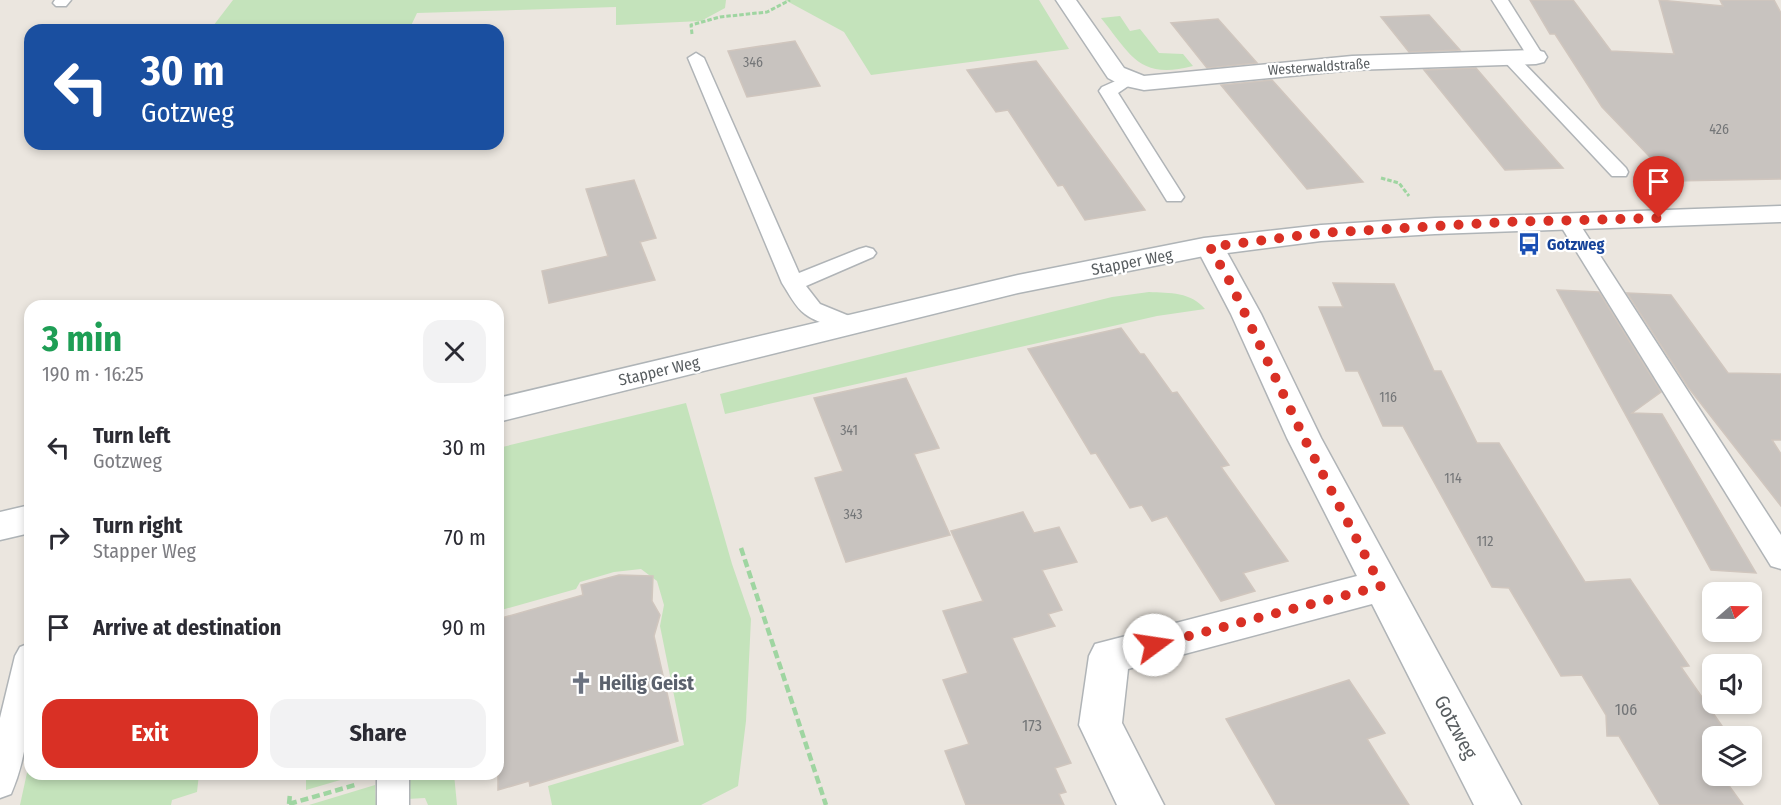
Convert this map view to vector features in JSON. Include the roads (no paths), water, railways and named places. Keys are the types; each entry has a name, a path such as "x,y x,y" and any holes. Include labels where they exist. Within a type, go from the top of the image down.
{"street":[{"path":"1066,0 1116,73 1129,80"},
{"name":"Westerwaldstraße","path":"1129,80 1144,83 1352,63 1536,57"},
{"name":"Stapper Weg","path":"504,409 1018,284 1210,247 1321,233 1567,220 1781,214"},
{"name":"Gotzweg","path":"1210,247 1230,282 1304,438 1498,805"},
{"path":"0,526 24,520"},
{"path":"1141,805 1100,724 1109,656 1381,586"}],"lane":[{"name":"Westerwaldstraße","path":"1500,0 1536,57"},
{"path":"696,58 793,283 812,309 850,325"},
{"path":"1510,58 1619,172"},
{"path":"1129,80 1108,91 1173,197"},
{"path":"1567,220 1781,558"},
{"path":"793,283 866,253"},
{"path":"0,783 24,681"},
{"path":"381,780 393,805"}],"place":[{"name":"Gotzweg","path":"1529,244"},
{"name":"Heilig Geist","path":"581,683"}]}
